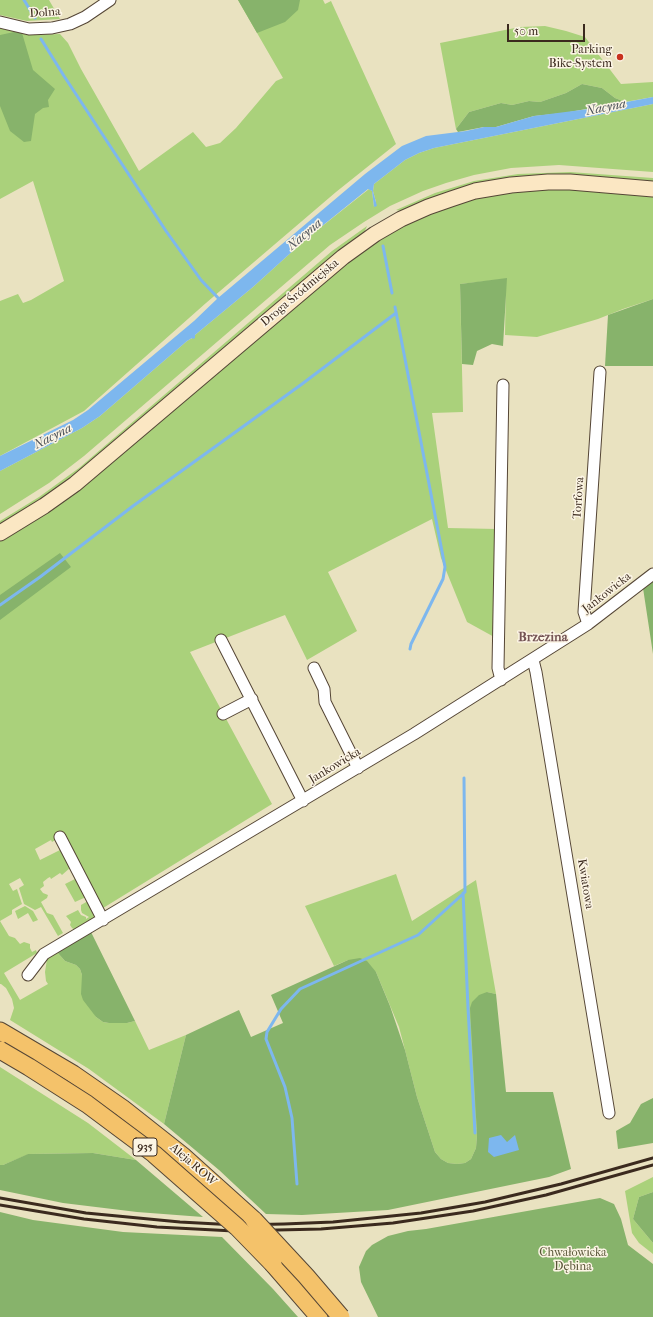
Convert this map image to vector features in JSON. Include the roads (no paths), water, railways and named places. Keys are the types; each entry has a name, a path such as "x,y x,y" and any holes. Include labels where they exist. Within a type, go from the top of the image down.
{"main road":[{"name":"Droga Śródmiejska","path":"0,533 44,506 75,484 342,257 375,234 401,219 451,198 475,191 511,185 570,182 653,189"},
{"name":"Aleja ROW","path":"0,1030 94,1088 150,1129 184,1157 254,1220 306,1276 341,1317"},
{"name":"Aleja ROW","path":"0,1050 54,1082 92,1108 172,1168 238,1227 319,1317"}],"street":[{"name":"Dolna","path":"0,22 29,28 52,28 70,24 85,18 110,0"},
{"name":"Torfowa","path":"588,624 584,612 600,372"},
{"path":"501,680 498,668 504,385"},
{"name":"Jankowicka","path":"28,975 44,954 358,768 501,680 588,624 653,574"},
{"path":"221,640 303,800"},
{"name":"Kwiatowa","path":"533,660 609,1112"},
{"path":"314,668 324,689 325,702 358,768"},
{"path":"223,714 252,699"},
{"path":"60,837 102,920"}],"water":[{"name":"Nacyna","path":"653,97 653,104 434,148 405,160 374,184 373,191 377,206 374,207 372,191 368,189 306,239 253,287 195,335 195,338 187,341 100,416 82,428 0,471 0,456 73,420 88,410 365,174 402,146 426,136 484,127 496,127 534,116 589,109"},
{"path":"501,1135 507,1142 515,1135 519,1150 494,1157 488,1152 489,1138"}],"waterway":[{"path":"24,0 35,18"},
{"path":"41,39 166,231 201,280 221,301"},
{"path":"383,246 392,293"},
{"path":"395,307 445,567 443,579 411,644 410,649"},
{"path":"0,605 40,577 133,506 302,384 396,313"},
{"path":"297,1184 292,1118 285,1087 266,1039 267,1032 281,1009 300,989 418,935 465,892 464,778"},
{"path":"463,893 475,1133"}],"railway":[{"path":"0,1198 86,1213 180,1222 236,1225 333,1222 421,1213 485,1202 561,1184 653,1158"},
{"path":"0,1205 84,1219 157,1227 234,1231 321,1229 393,1223 473,1211 546,1195 653,1165"}],"place":[{"name":"Parking Bike-System","path":"620,57"}],"district":[{"name":"Brzezina","path":"543,638"}],"park label":[{"name":"Chwałowicka Dębina","path":"573,1260"}]}
